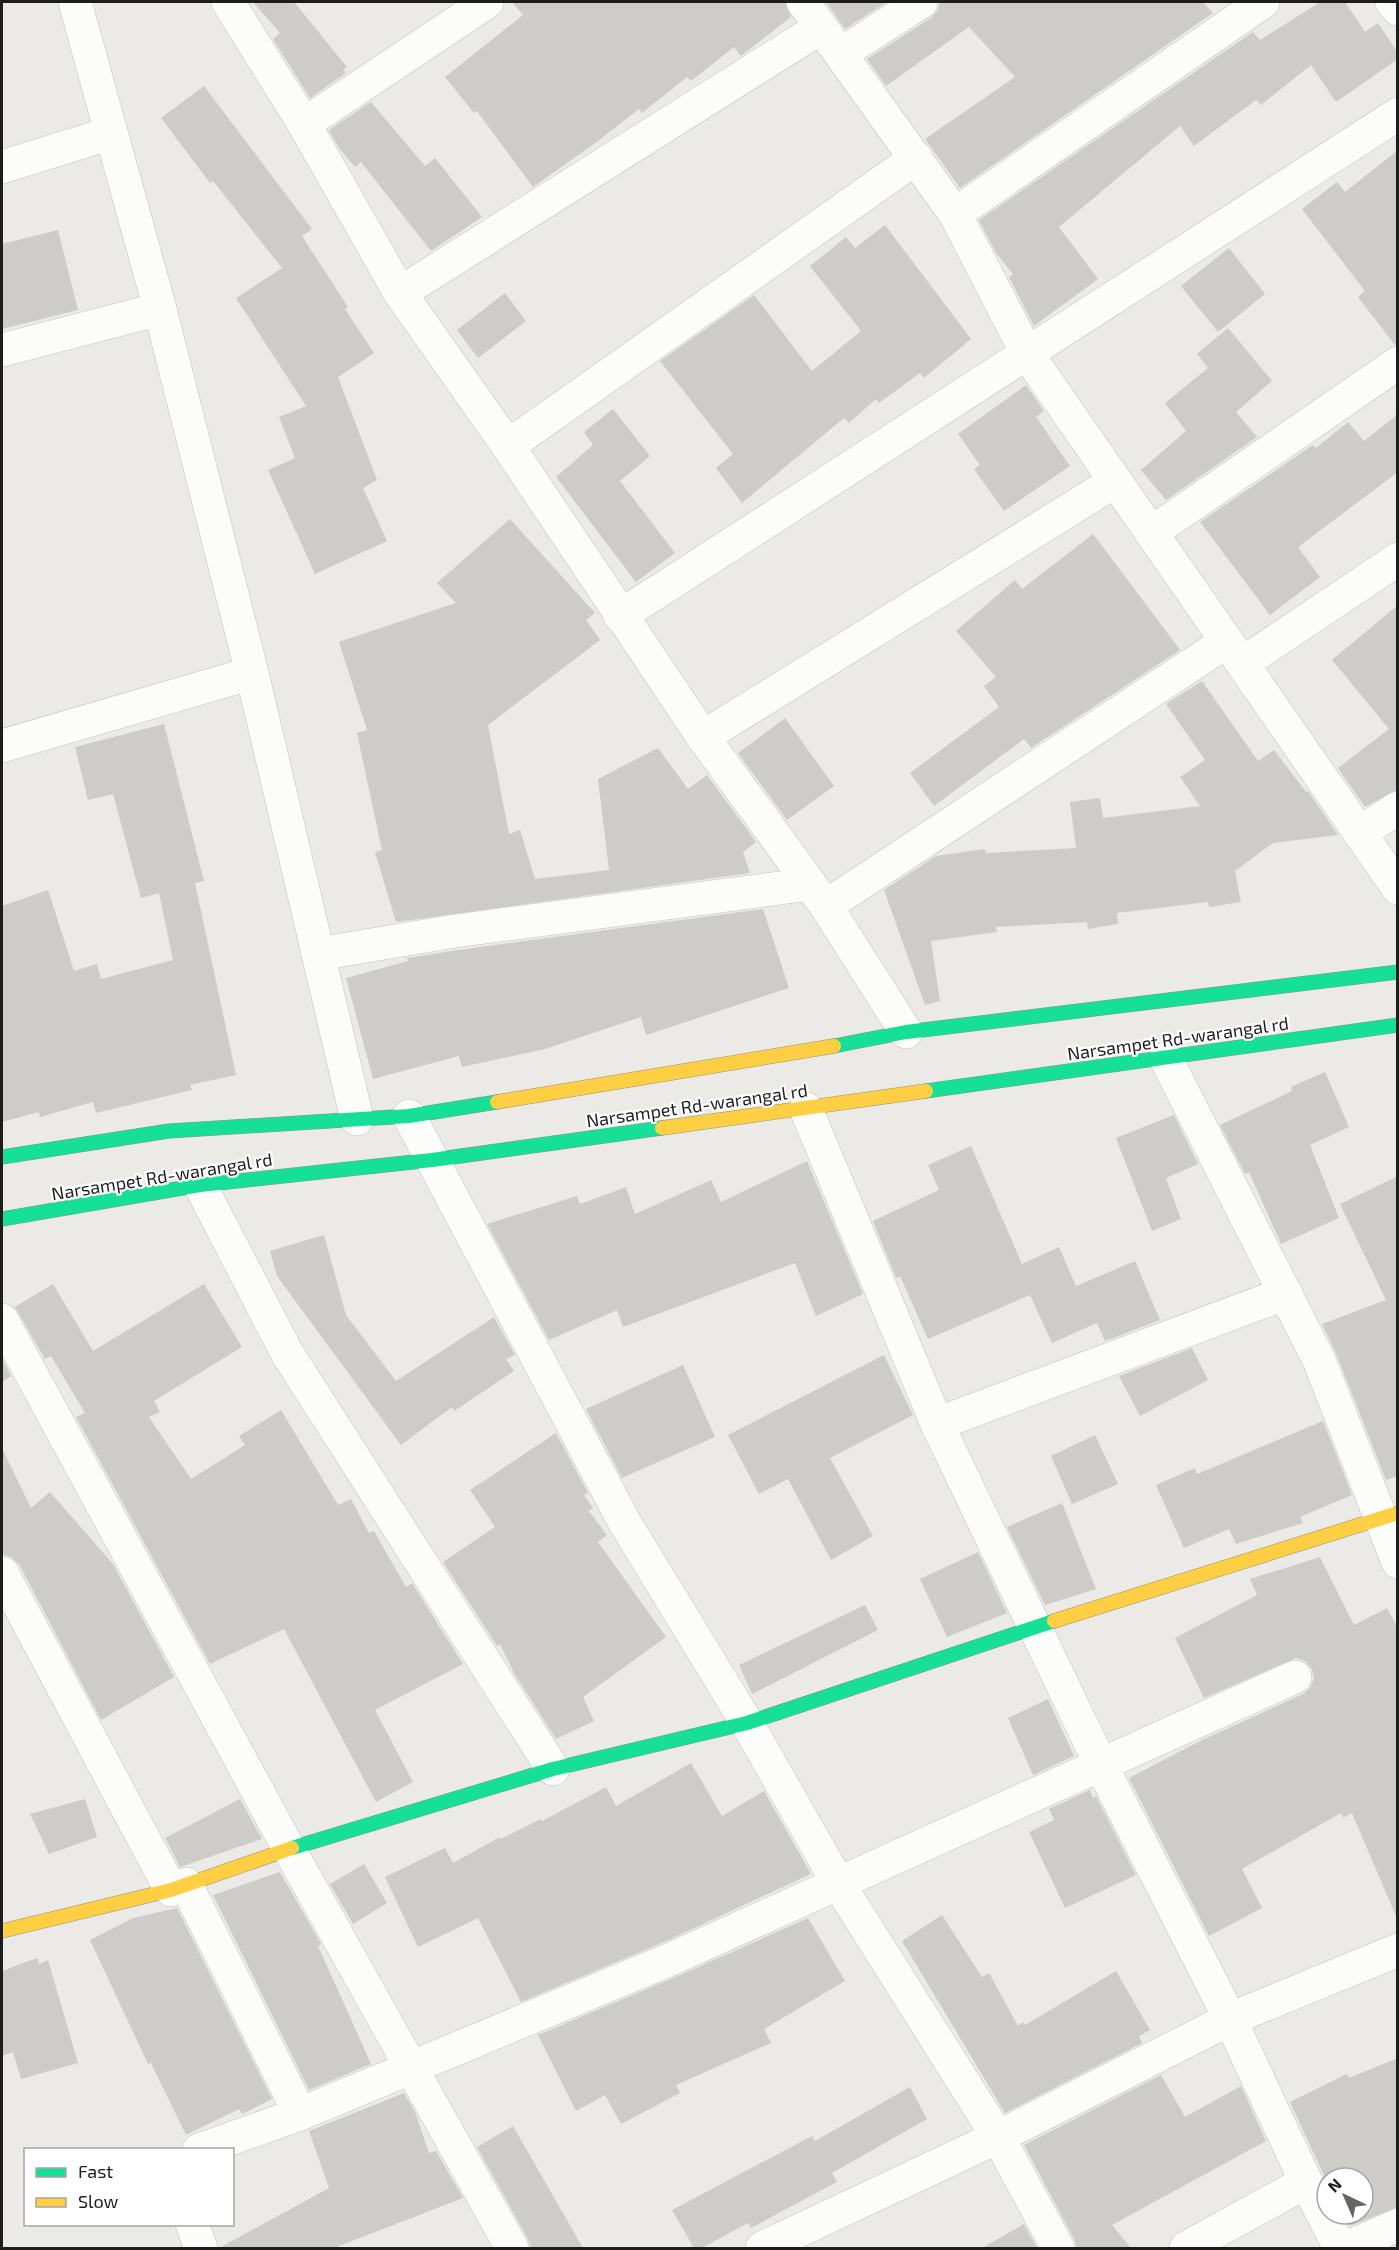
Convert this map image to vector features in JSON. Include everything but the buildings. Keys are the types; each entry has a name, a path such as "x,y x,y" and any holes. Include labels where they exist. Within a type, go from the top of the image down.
{"main road":[{"name":"Narsampet Rd-warangal rd","path":"2,1156 169,1131 409,1116 762,1060 906,1032 1398,972"},
{"name":"Narsampet Rd-warangal rd","path":"2,1219 200,1185 432,1160 1398,1025"},
{"path":"2,1931 178,1887 290,1849 553,1769 747,1723 1036,1627 1388,1516"}],"street":[{"path":"75,2 160,309 252,673 357,1119"},
{"path":"228,2 304,124 400,293 508,446 703,737 818,895 906,1032"},
{"path":"304,124 487,2"},
{"path":"842,53 921,2"},
{"path":"955,214 1263,2"},
{"path":"1392,2 1398,9"},
{"path":"400,293 812,15 842,53 955,214 1028,355 1398,888"},
{"path":"620,616 1028,355 1398,114"},
{"path":"2,167 111,133"},
{"path":"508,446 916,158"},
{"path":"2,350 160,309"},
{"path":"1151,533 1398,363"},
{"path":"703,737 1114,482"},
{"path":"318,954 455,932 818,895 1398,559"},
{"path":"2,746 252,673"},
{"path":"1359,834 1398,807"},
{"path":"1166,1059 1319,1360 1388,1516 1398,1562"},
{"path":"806,1109 937,1424 1101,1765 1230,2019 1306,2182 1340,2248"},
{"path":"409,1116 625,1523 747,1723 838,1883 998,2137 1058,2248"},
{"path":"200,1185 287,1353 553,1769"},
{"path":"937,1424 1286,1293"},
{"path":"2,1320 290,1849 512,2248"},
{"path":"2,1573 178,1887 300,2114"},
{"path":"205,2148 300,2114 672,1959 1295,1677"},
{"path":"762,2248 998,2137 1230,2019 1398,1950"},
{"path":"1186,2248 1306,2182"},
{"path":"1346,2248 1398,2224"},
{"path":"193,2226 201,2248"}],"traffic: fast":[{"path":"834,1046 906,1032 1398,972"},
{"path":"926,1091 1398,1025"},
{"path":"2,1157 169,1131 409,1116 497,1102"},
{"path":"2,1219 200,1185 432,1160 662,1128"},
{"path":"292,1848 553,1769 747,1723 1054,1621"}],"traffic: slow":[{"path":"497,1102 834,1046"},
{"path":"662,1128 926,1091"},
{"path":"1054,1621 1398,1513"},
{"path":"2,1931 171,1890 292,1848"}]}
